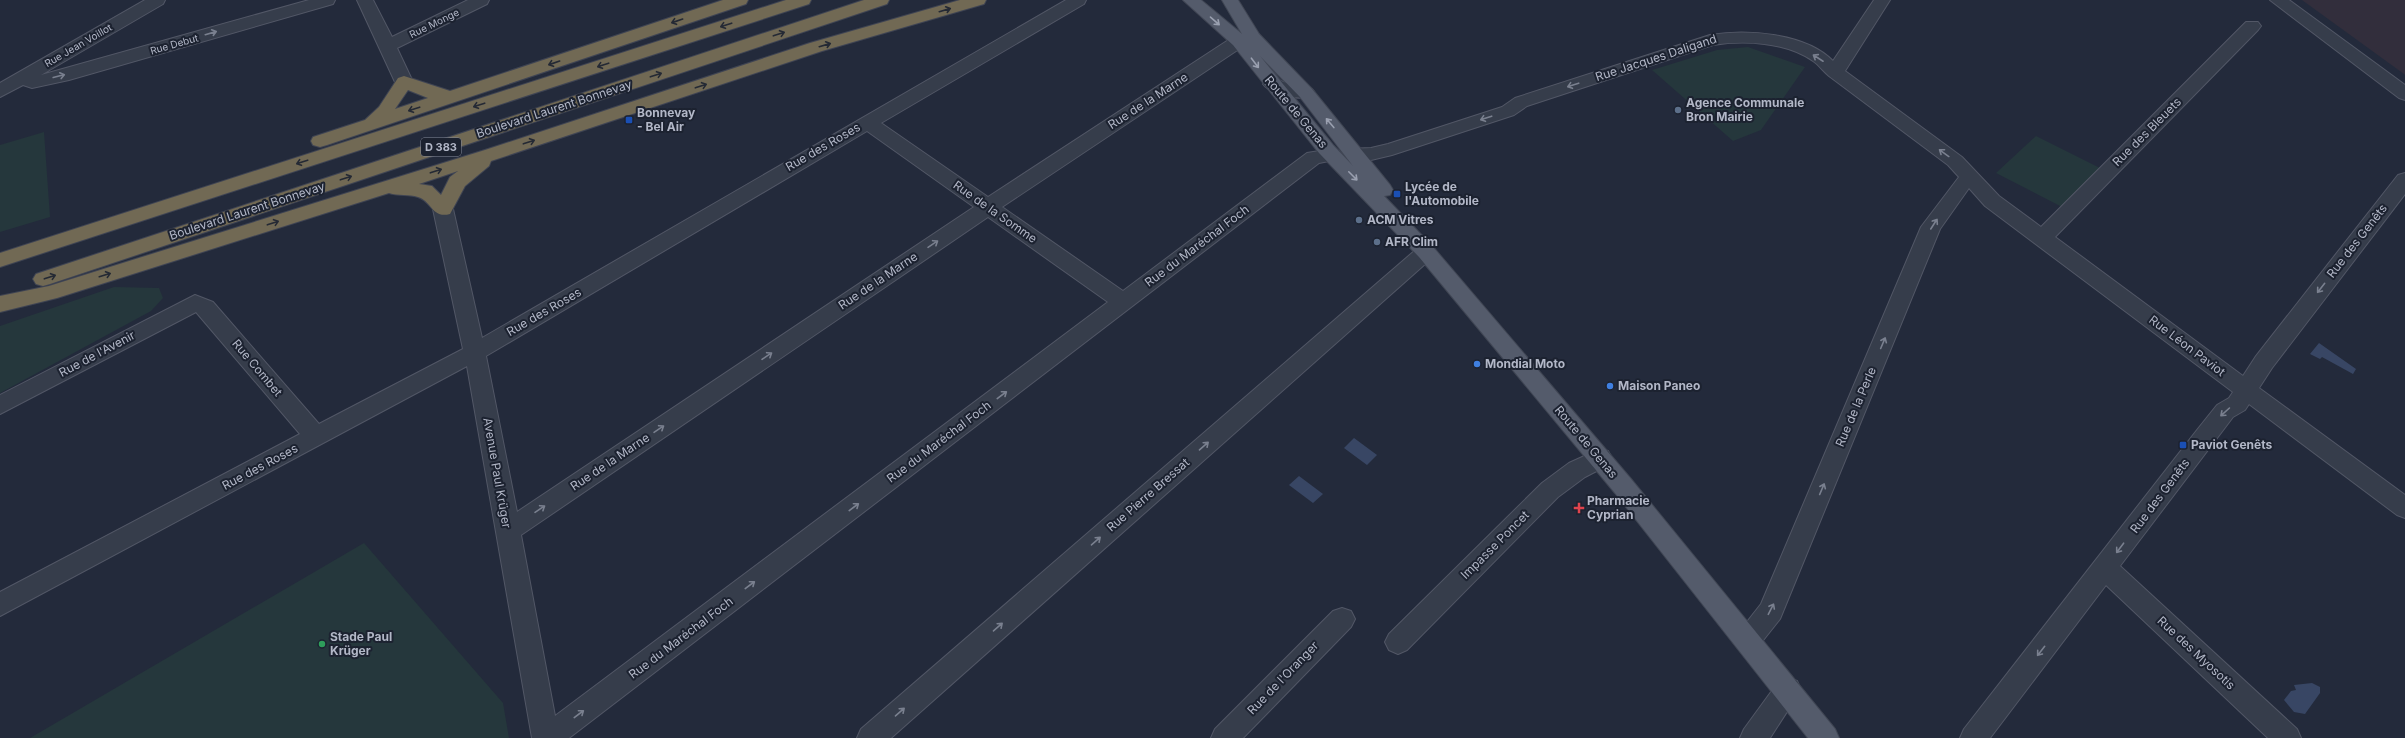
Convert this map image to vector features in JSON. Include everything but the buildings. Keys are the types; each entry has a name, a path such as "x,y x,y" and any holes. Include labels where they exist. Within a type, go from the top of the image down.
{"highway":[{"path":"9,257 85,222 371,123 740,0"},
{"name":"D 383","path":"9,257 804,0"},
{"name":"Boulevard Laurent Bonnevay","path":"0,294 881,0"},
{"path":"0,304 50,293 492,154 816,48 978,0"},
{"path":"371,123 385,111 404,82 427,92 451,97"},
{"path":"385,187 426,191 443,209 456,182 492,154"}],"main road":[{"name":"Route de Genas","path":"1191,0 1246,39 1306,93 1390,199 1402,224"},
{"name":"Route de Genas","path":"1230,0 1246,39 1272,84 1332,155 1402,224 1426,252 1600,458 1826,738"}],"street":[{"name":"Rue Jean Voillot","path":"0,91 156,0"},
{"name":"Rue Debut","path":"21,78 32,82 56,77 327,0"},
{"path":"365,0 404,82"},
{"name":"Rue Monge","path":"388,46 481,0"},
{"name":"Rue des Roses","path":"0,605 475,352 1078,0"},
{"path":"1834,72 1882,0"},
{"path":"2278,0 2405,94"},
{"name":"Rue des Bleuets","path":"2042,238 2252,26"},
{"name":"Rue Jacques Daligand","path":"1354,153 1371,154 1392,149 1508,111 1521,102 1556,90 1721,37 1753,38 1798,48 1818,57 1834,72 1955,161 1971,180"},
{"name":"Rue de la Marne","path":"508,531 988,207 1246,39"},
{"path":"1272,84 1296,93 1306,93"},
{"name":"Rue de la Somme","path":"867,122 1124,302"},
{"name":"Rue du Maréchal Foch","path":"547,738 1314,157 1332,155"},
{"name":"Rue Léon Paviot","path":"1971,180 1992,201 2405,508"},
{"name":"Rue de la Perle","path":"1748,640 1771,611 1932,227 1962,183 1971,180"},
{"name":"Rue des Genêts","path":"1974,738 2213,426 2225,411 2237,404 2247,391 2264,362 2405,180"},
{"name":"Avenue Paul Krüger","path":"443,209 475,352 547,738"},
{"name":"Rue Pierre Bressat","path":"870,738 1426,252"},
{"name":"Rue de l'Avenir","path":"0,405 195,302"},
{"name":"Rue Combet","path":"195,302 206,308 316,437"},
{"name":"Impasse Poncet","path":"1398,642 1550,490 1577,470 1600,458"},
{"name":"Rue des Myosotis","path":"2105,568 2287,738"},
{"name":"Rue de l'Oranger","path":"1225,738 1342,619"},
{"path":"1754,738 1788,690"}],"shaded area":[{"path":"2302,0 2405,0 2405,75 2404,74"},
{"path":"1748,47 1805,67 1761,130 1733,141 1652,70 1717,50"},
{"path":"44,132 50,217 0,232 0,145"},
{"path":"2036,136 2100,168 2062,207 1996,173"},
{"path":"114,287 159,288 163,298 151,311 0,393 0,326"},
{"name":"Stade Paul Krüger","path":"364,543 503,703 509,738 30,738"}],"water":[{"path":"2319,343 2356,369 2353,374 2322,357 2320,359 2310,354"},
{"path":"1354,438 1377,455 1367,465 1344,448"},
{"path":"1299,476 1323,494 1313,503 1289,485"},
{"path":"2312,683 2320,687 2320,693 2305,714 2294,712 2284,700 2291,691 2296,690 2294,685"}],"place":[{"name":"Agence Communale Bron Mairie","path":"1678,110"},
{"name":"Bonnevay - Bel Air","path":"629,120"},
{"name":"Lycée de l'Automobile","path":"1397,194"},
{"name":"ACM Vitres","path":"1359,220"},
{"name":"AFR Clim","path":"1377,242"},
{"name":"Mondial Moto","path":"1477,364"},
{"name":"Maison Paneo","path":"1610,386"},
{"name":"Paviot Genêts","path":"2183,445"},
{"name":"Pharmacie Cyprian","path":"1579,508"},
{"name":"Stade Paul Krüger","path":"322,644"}]}
